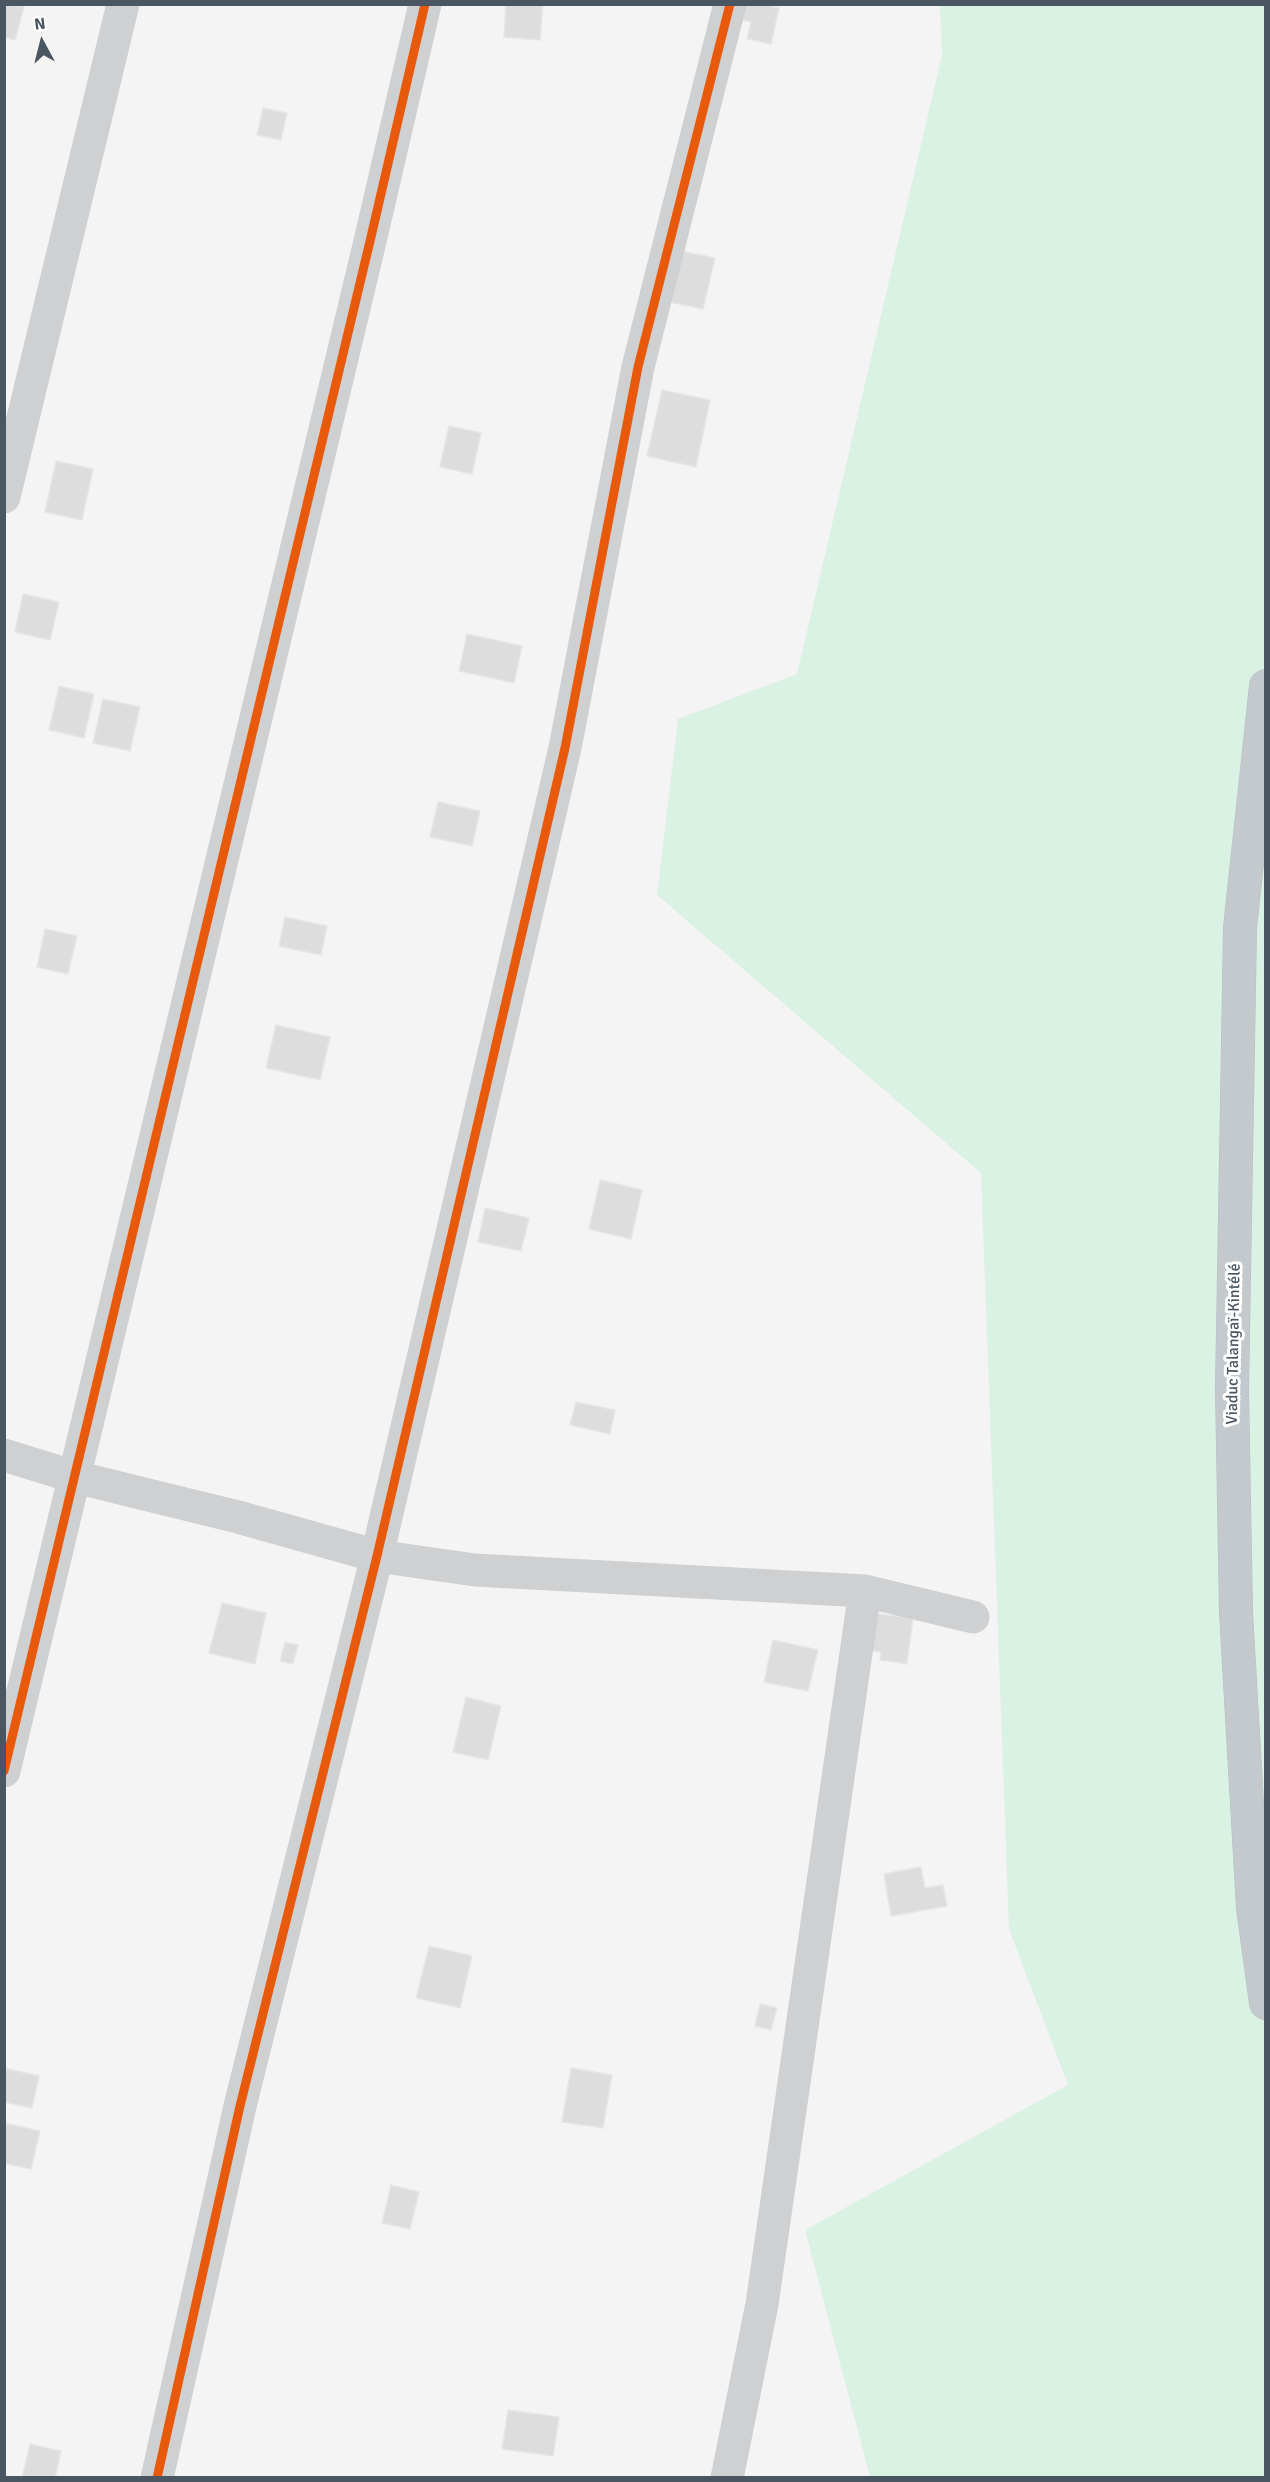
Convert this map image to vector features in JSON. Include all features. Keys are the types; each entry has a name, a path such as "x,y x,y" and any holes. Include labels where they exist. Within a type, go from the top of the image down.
{"highway":[{"name":"Viaduc Talangaï-Kintélé","path":"1266,686 1240,928 1232,1390 1236,1612 1253,1908 1266,2003"}],"street":[{"path":"4,497 123,4"},
{"path":"4,1771 369,249 425,4"},
{"path":"157,2478 240,2106 377,1556 565,748 638,367 730,4"},
{"path":"4,1455 75,1478 238,1517 377,1556 475,1570 865,1591 973,1617"},
{"path":"727,2478 762,2304 865,1591"}],"green space":[{"path":"940,5 1265,5 1265,2477 870,2477 805,2230 1068,2085 1009,1929 981,1173 657,895 678,719 797,674 942,55"}],"building":[{"path":"4,4 24,7 15,40 4,37"},
{"path":"506,4 543,4 540,40 504,37"},
{"path":"732,4 762,4 779,8 771,44 747,39 751,22 730,17"},
{"path":"263,108 287,113 281,140 257,135"},
{"path":"681,251 715,258 703,309 670,302"},
{"path":"662,390 710,400 696,467 647,456"},
{"path":"449,426 481,433 472,474 440,467"},
{"path":"56,461 93,469 82,520 45,512"},
{"path":"23,594 59,602 50,640 15,632"},
{"path":"467,634 522,646 514,683 459,671"},
{"path":"59,686 94,694 84,738 49,730"},
{"path":"103,699 140,707 130,751 93,743"},
{"path":"438,802 480,811 472,846 430,837"},
{"path":"285,917 327,926 321,955 279,946"},
{"path":"45,929 77,936 68,974 37,967"},
{"path":"276,1025 330,1037 320,1080 266,1068"},
{"path":"600,1180 642,1190 631,1239 589,1229"},
{"path":"485,1208 529,1218 521,1251 478,1242"},
{"path":"576,1402 615,1410 610,1434 570,1425"},
{"path":"222,1603 266,1613 255,1664 209,1653"},
{"path":"871,1613 913,1618 907,1664 880,1660 881,1652 865,1650"},
{"path":"773,1640 818,1650 808,1691 764,1682"},
{"path":"285,1642 298,1645 293,1664 280,1661"},
{"path":"466,1697 501,1706 488,1760 453,1752"},
{"path":"921,1867 925,1888 943,1885 947,1906 891,1916 884,1874"},
{"path":"429,1946 472,1956 460,2008 416,1998"},
{"path":"760,2004 777,2008 771,2030 755,2026"},
{"path":"4,2068 39,2076 32,2108 4,2102"},
{"path":"571,2068 612,2075 603,2128 562,2122"},
{"path":"4,2123 40,2131 31,2169 4,2163"},
{"path":"391,2185 419,2192 410,2229 382,2223"},
{"path":"508,2410 559,2417 553,2456 502,2449"},
{"path":"30,2444 61,2451 55,2478 22,2478"}],"cycle path":[{"path":"4,1771 425,4"},
{"path":"157,2478 240,2106 377,1556 565,748 638,367 730,4"}]}
